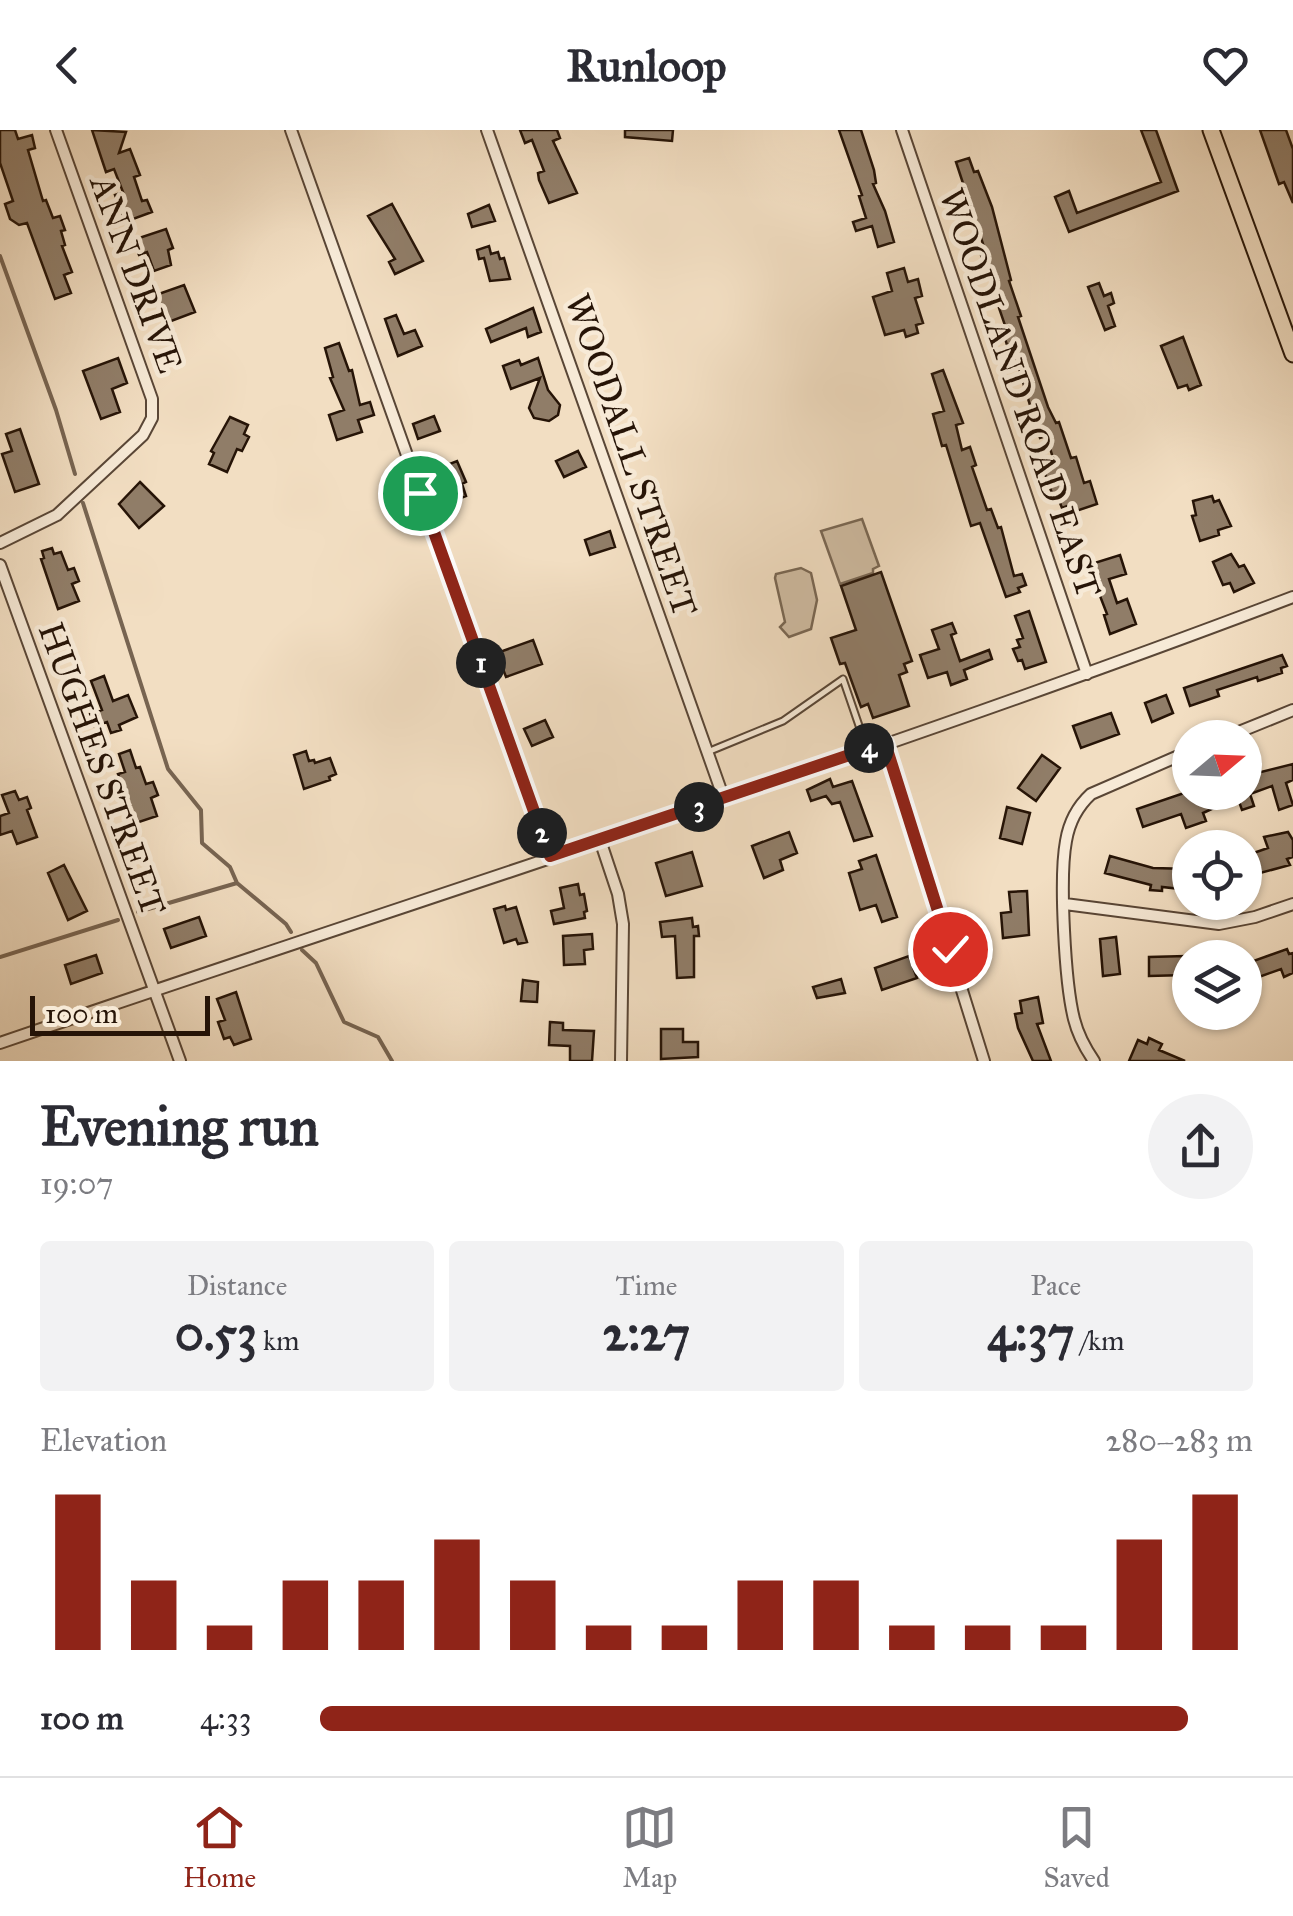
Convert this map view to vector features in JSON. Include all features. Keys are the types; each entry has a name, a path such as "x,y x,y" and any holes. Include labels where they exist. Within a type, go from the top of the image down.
{"main road":[{"path":"1211,130 1293,354"}],"street":[{"name":"ANN DRIVE","path":"0,543 56,515 144,435 152,418 152,399 56,130"},
{"path":"291,130 550,856"},
{"name":"WOODALL STREET","path":"487,130 724,799"},
{"name":"WOODLAND ROAD EAST","path":"902,130 1087,674"},
{"name":"HUGHES STREET","path":"0,565 180,1061"},
{"path":"0,1043 1087,674 1293,597"},
{"path":"1262,723 1293,710"},
{"path":"885,743 984,1061"},
{"path":"1094,1061 1079,1034 1072,1009 1065,904 1066,841 1084,800 1112,782 1172,758"},
{"path":"600,840 618,894 623,924 620,1061"},
{"path":"1065,904 1219,924 1255,918 1293,904"}],"lane":[{"path":"707,752 783,720 844,679 867,749"}],"shaded area":[{"path":"862,519 879,566 873,573 840,584 821,531"},
{"path":"801,568 811,573 817,600 811,629 789,637 780,627 785,622 775,578 776,574"}],"building":[{"path":"0,130 15,130 18,139 32,135 35,148 28,150 43,201 46,200 53,218 60,216 65,230 61,231 65,245 62,246 72,272 64,275 71,293 55,299 27,223 19,225 10,219 5,204 13,201 0,163"},
{"path":"92,130 126,132 119,153 130,149 140,175 134,177 142,201 147,200 152,212 125,222 115,195 123,192 114,169 106,172"},
{"path":"520,130 557,130 560,138 553,141 577,193 549,203 539,180 538,173 544,171 532,140 525,143"},
{"path":"625,130 673,130 672,141 625,137"},
{"path":"839,130 861,130 874,170 873,184 894,242 878,247 872,226 856,231 853,222 866,218"},
{"path":"1141,130 1156,130 1178,191 1069,232 1055,197 1069,191 1077,213 1161,182"},
{"path":"1260,130 1286,130 1293,149 1293,203 1284,182 1279,184"},
{"path":"969,158 992,207 1021,316 1018,317 1048,407 1056,423 1059,422 1071,458 1076,457 1084,483 1090,481 1097,504 1070,513 1067,506 1062,508 1058,498 1054,499 1043,468 1055,464 1046,436 1040,438 1018,366 1014,367 999,308 1003,307 981,255 986,253 956,162"},
{"path":"392,204 423,261 395,274 389,262 395,259 368,216"},
{"path":"489,205 495,221 472,227 468,214"},
{"path":"166,229 173,248 168,250 171,265 154,271 147,252 139,255 133,240"},
{"path":"489,246 491,254 498,252 500,259 504,258 510,279 490,281 484,258 479,259 477,250"},
{"path":"904,268 908,282 918,279 922,296 915,298 923,323 916,325 918,333 906,337 904,330 885,335 873,297 892,291 887,273"},
{"path":"1099,283 1104,296 1111,293 1114,303 1108,306 1115,326 1105,330 1088,287"},
{"path":"184,285 195,312 166,323 153,296"},
{"path":"533,308 541,332 528,337 526,328 491,342 486,329"},
{"path":"396,315 404,334 415,330 422,346 398,356 385,319"},
{"path":"1183,337 1201,385 1189,390 1187,385 1178,388 1161,346"},
{"path":"339,343 349,371 352,370 360,405 370,402 374,415 358,420 362,432 337,440 329,415 344,410 330,378 333,377 325,348"},
{"path":"118,358 127,383 112,389 120,412 101,419 83,371"},
{"path":"538,358 548,390 560,405 558,415 549,421 534,418 529,408 540,378 511,389 503,366 519,360 521,365"},
{"path":"943,370 963,423 956,425 962,450 970,447 976,465 972,467 987,510 991,509 998,528 1001,527 1014,576 1022,574 1026,585 1006,597 980,523 971,526 933,414 944,411 932,374"},
{"path":"434,416 440,431 418,439 413,424"},
{"path":"230,417 248,425 244,434 249,437 242,451 237,449 227,472 209,464 214,453 211,451"},
{"path":"20,429 39,484 15,492 2,454 12,451 6,434"},
{"path":"578,451 586,467 564,477 556,461"},
{"path":"457,461 466,482 462,484 466,496 456,500 442,467"},
{"path":"140,482 164,506 139,528 119,504"},
{"path":"1212,496 1214,502 1219,500 1231,526 1200,541 1192,516 1196,515 1193,501"},
{"path":"610,531 615,547 590,555 585,540"},
{"path":"52,548 54,554 61,552 68,570 74,568 79,581 72,584 79,601 58,609 41,559 42,551"},
{"path":"1231,554 1239,567 1244,565 1254,583 1234,592 1230,583 1223,585 1213,562"},
{"path":"1120,555 1126,574 1109,579 1117,603 1127,599 1136,624 1110,634 1104,615 1107,614 1088,565"},
{"path":"881,572 912,661 904,664 907,672 899,675 909,706 873,718 868,704 861,707 831,638 856,630 841,586"},
{"path":"1029,611 1046,662 1025,669 1013,649 1020,647 1017,640 1023,638 1015,616"},
{"path":"952,623 956,633 951,635 960,661 989,650 992,659 964,670 967,679 951,685 947,672 928,678 920,655 939,649 932,630"},
{"path":"533,640 542,664 506,677 497,653"},
{"path":"1282,655 1287,666 1281,668 1282,673 1217,690 1219,696 1190,706 1184,688"},
{"path":"104,676 113,701 128,695 137,717 111,733 107,722 94,726 90,714 102,710 91,681"},
{"path":"1166,695 1173,713 1152,722 1145,703"},
{"path":"1111,713 1119,734 1081,748 1073,726"},
{"path":"545,720 553,737 532,746 524,729"},
{"path":"130,750 136,768 140,767 146,784 153,782 158,795 151,798 157,816 136,823 118,774 125,772 119,754"},
{"path":"306,751 309,761 315,763 330,758 336,774 304,789 294,755"},
{"path":"1042,755 1060,768 1036,801 1018,788"},
{"path":"1293,764 1293,780 1286,783 1293,805 1279,810 1272,786 1262,790 1262,772"},
{"path":"830,779 833,787 852,781 872,836 854,841 840,802 832,804 826,796 811,801 807,790"},
{"path":"15,791 19,800 27,797 31,808 27,810 37,837 17,844 12,831 0,835 0,816 9,813 2,795"},
{"path":"1172,797 1172,810 1210,810 1203,813 1206,821 1186,828 1181,814 1143,827 1137,809"},
{"path":"1007,807 1030,813 1022,844 1000,838"},
{"path":"789,832 797,853 780,860 783,870 764,878 752,846"},
{"path":"1288,832 1293,840 1293,857 1287,859 1290,865 1262,872 1262,850 1268,848 1264,837"},
{"path":"692,852 702,886 666,896 656,863"},
{"path":"876,855 897,917 882,922 876,905 860,910 849,873 862,869 859,861"},
{"path":"1110,856 1153,868 1172,869 1172,888 1150,890 1151,885 1105,873"},
{"path":"64,865 87,911 68,920 48,873"},
{"path":"578,884 580,895 584,894 585,918 554,924 551,911 564,908 560,888"},
{"path":"1027,891 1029,935 1003,938 1001,913 1011,912 1009,892"},
{"path":"505,906 506,910 516,907 527,942 518,944 516,939 504,943 494,909"},
{"path":"199,917 206,936 171,948 164,929"},
{"path":"692,918 699,936 694,936 694,977 677,978 675,936 662,937 660,922"},
{"path":"592,934 593,949 584,950 585,964 564,965 563,936"},
{"path":"1116,937 1120,974 1103,976 1100,939"},
{"path":"1287,949 1289,954 1293,953 1293,973 1284,977 1281,969 1262,976 1262,958"},
{"path":"96,955 102,973 71,984 65,965"},
{"path":"909,956 917,978 882,990 875,968"},
{"path":"1172,956 1172,975 1149,976 1149,957"},
{"path":"841,979 845,993 817,998 813,987"},
{"path":"523,980 538,982 537,1002 521,1001"},
{"path":"236,992 251,1039 234,1045 230,1037 224,1039 218,1022 225,1020 217,999"},
{"path":"1038,997 1043,1023 1037,1024 1051,1061 1033,1061 1015,1014 1022,1013 1020,1001"},
{"path":"550,1022 563,1023 563,1030 594,1031 592,1061 570,1061 570,1046 549,1045"},
{"path":"661,1029 683,1029 683,1042 698,1042 698,1057 661,1059"},
{"path":"1149,1038 1162,1044 1159,1050 1185,1061 1129,1061 1138,1040 1147,1044"}],"waterway":[{"path":"0,256 75,474"},
{"path":"83,503 168,769 201,810 202,843 230,867 237,883"},
{"path":"138,912 237,883 291,932"},
{"path":"0,957 118,920"},
{"path":"302,950 316,963 344,1022 378,1037 392,1061"}],"route":[{"path":"420,493 550,856 885,743 950,949"}]}
